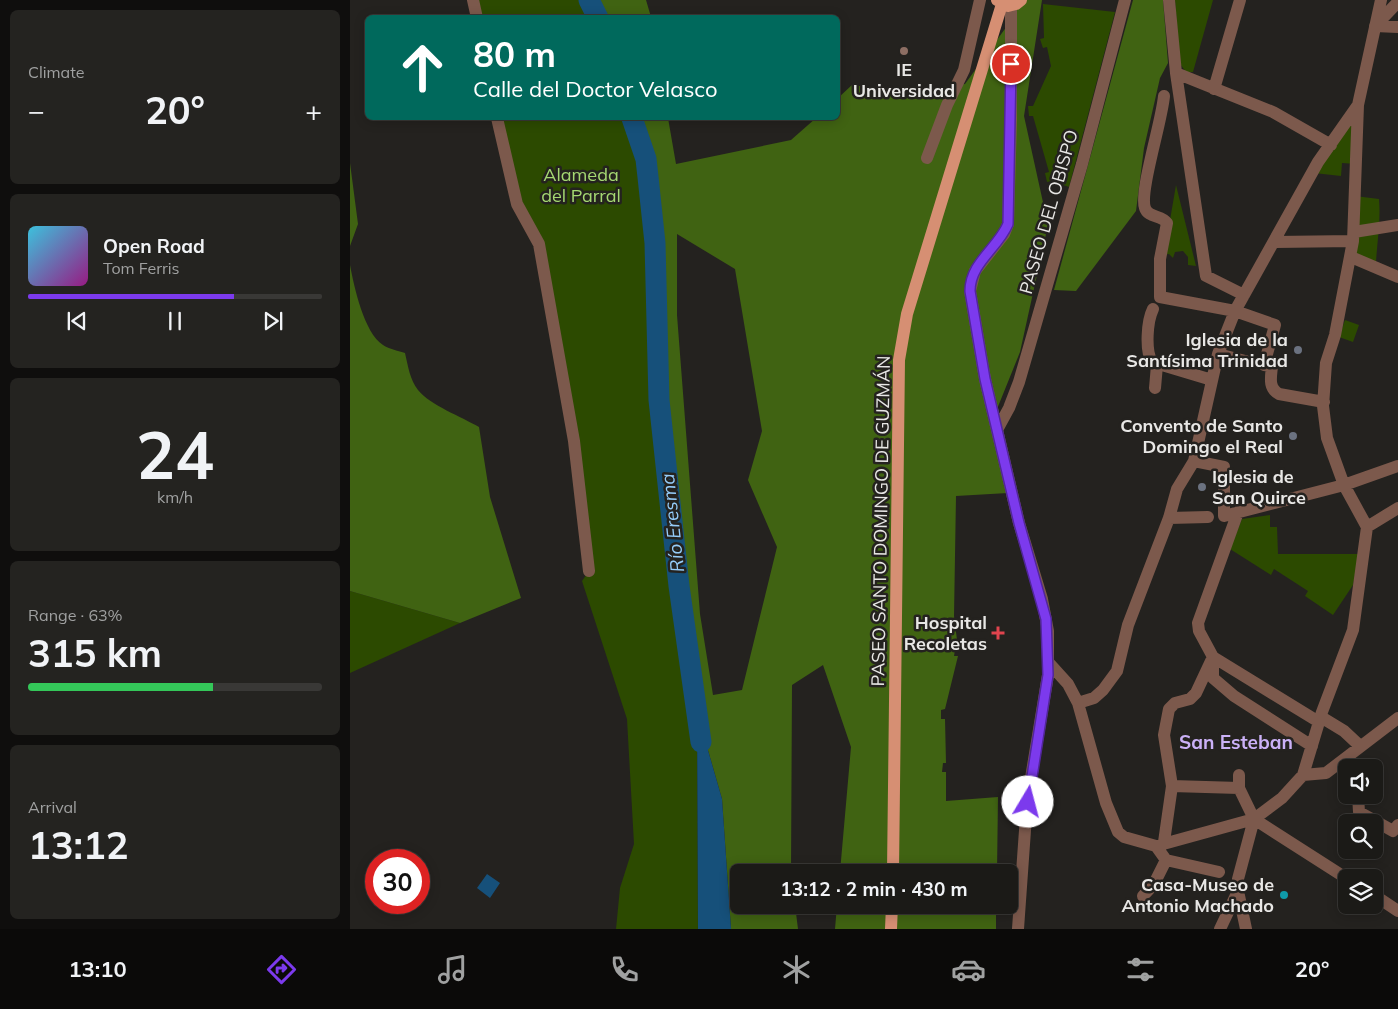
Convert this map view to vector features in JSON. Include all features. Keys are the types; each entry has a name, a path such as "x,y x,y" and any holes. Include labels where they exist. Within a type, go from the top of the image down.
{"main road":[{"name":"PASEO SANTO DOMINGO DE GUZMÁN","path":"894,864 899,360 907,314 1008,2"},
{"path":"891,929 892,914"}],"street":[{"path":"473,0 476,15"},
{"path":"927,158 966,62 980,0"},
{"name":"PASEO DEL OBISPO","path":"997,430 1009,408 1019,382 1082,164 1125,0"},
{"path":"1169,0 1176,73 1206,276 1244,295"},
{"path":"1214,89 1240,0"},
{"path":"1049,663 1068,684 1078,703 1106,803 1116,827 1124,836 1160,844 1254,819 1282,798 1304,775 1320,720 1353,630 1367,528 1344,485 1327,438 1324,402 1326,363 1335,335 1354,236 1353,197 1357,161 1358,105 1381,0"},
{"path":"1008,2 1012,120 1008,224 1004,234 975,271 970,286 985,379 1019,523 1042,599 1046,619 1049,663 1028,802 1018,929"},
{"path":"1375,26 1397,2"},
{"path":"1375,26 1398,27"},
{"path":"1176,73 1273,112 1331,145"},
{"path":"1164,96 1159,130 1146,184 1144,206 1148,213 1163,219 1166,223 1160,259 1157,302 1149,328 1149,355 1152,362 1157,365 1212,380"},
{"path":"1078,703 1094,698 1103,690 1117,671 1128,625 1180,482 1194,461 1218,354 1234,310 1275,242 1318,162 1358,105"},
{"path":"497,120 517,204 539,244 574,441 589,571"},
{"path":"1275,242 1354,236 1379,228 1398,225"},
{"path":"1351,257 1398,277"},
{"path":"1157,302 1234,310 1275,325 1264,365 1272,366 1271,385 1277,393 1324,402"},
{"path":"1218,354 1249,362"},
{"path":"1155,388 1157,365"},
{"path":"1194,461 1224,467 1224,516 1344,485 1398,466"},
{"path":"1367,528 1398,508"},
{"path":"1238,512 1198,623 1212,657 1212,673 1217,683 1312,746"},
{"path":"1168,518 1208,517"},
{"path":"1212,657 1320,720 1344,731 1360,746"},
{"path":"1143,896 1154,884 1166,860 1160,844 1172,786 1164,735 1169,710 1175,703 1190,698 1196,693 1212,657"},
{"path":"1304,775 1323,775 1398,718"},
{"path":"1172,786 1239,781 1254,819 1238,885 1220,929"},
{"path":"1359,804 1359,812 1393,831 1398,825"},
{"path":"1254,819 1338,873"},
{"path":"1166,860 1219,872"},
{"path":"1238,885 1246,929"},
{"path":"1383,901 1398,911"}],"green space":[{"path":"473,0 590,0 597,15 477,15"},
{"path":"590,0 646,0 650,15 597,15"},
{"path":"1016,0 1042,0 1024,116 1048,225 1020,352 993,419 1008,493 956,496 954,616 958,648 955,650 954,656 958,656 945,709 941,710 941,719 945,719 946,763 943,763 942,772 946,772 946,801 998,797 997,864 841,864 851,747 823,665 792,685 791,864 730,864 730,914 796,914 798,929 731,929 722,799 697,712 679,586 659,400 655,243 646,159 633,120 668,120 676,164 791,140 814,120 840,120 840,96 852,85 905,92 965,84 1015,15","holes":["677,234 735,269 762,431 748,480 777,547 742,690 713,695 700,614 677,315"]},
{"path":"1133,0 1163,0 1168,63 1160,78 1144,148 1136,211 1076,291 1054,290"},
{"path":"1175,0 1213,0 1193,72 1186,72 1180,64"},
{"path":"1043,4 1115,12 1069,187 1052,181 1047,182 1045,173 1049,172 1033,116 1029,116 1028,106 1033,106 1051,66 1047,47 1043,48 1040,39 1044,38"},
{"name":"Alameda del Parral","path":"499,120 633,120 646,159 655,243 659,400 679,586 697,712 698,929 616,929 620,888 634,844 627,719 582,581 589,571 539,244 525,221"},
{"path":"1354,121 1356,164 1342,163 1341,176 1314,173"},
{"path":"350,163 358,224 350,246"},
{"path":"1176,185 1196,266 1188,265 1188,257 1183,251 1175,252 1173,258 1169,254 1164,255"},
{"path":"1355,196 1379,199 1376,263 1353,260"},
{"path":"350,265 365,320 376,339 391,349 405,353 413,382 418,390 430,401 479,427 490,497 521,598 460,623 350,591"},
{"path":"1345,320 1359,325 1353,342 1339,337"},
{"path":"1270,515 1270,527 1277,527 1278,554 1359,554 1353,585 1333,615 1305,596 1308,591 1274,569 1271,575 1230,549 1242,519"},
{"path":"350,591 460,623 350,673"},
{"path":"836,914 996,914 996,929 835,929"}],"water":[{"path":"697,712 722,799 731,929 698,929"},
{"path":"487,874 500,883 490,898 477,888"}],"waterway":[{"name":"Río Eresma","path":"589,0 596,15"},
{"name":"Río Eresma","path":"633,120 646,159 648,177 655,243 659,400 679,586 701,742"}],"place":[{"name":"IE Universidad","path":"904,51"},
{"name":"Iglesia de la Santísima Trinidad","path":"1298,350"},
{"name":"Convento de Santo Domingo el Real","path":"1293,436"},
{"name":"Iglesia de San Quirce","path":"1202,487"},
{"name":"Hospital Recoletas","path":"998,633"},
{"name":"Casa-Museo de Antonio Machado","path":"1284,895"}],"district":[{"name":"San Esteban","path":"1236,742"}],"route":[{"path":"1011,64 1012,120 1008,179 1008,224 1004,234 975,271 970,291 985,379 1019,523 1042,599 1046,619 1048,675 1037,735 1028,802"}]}
